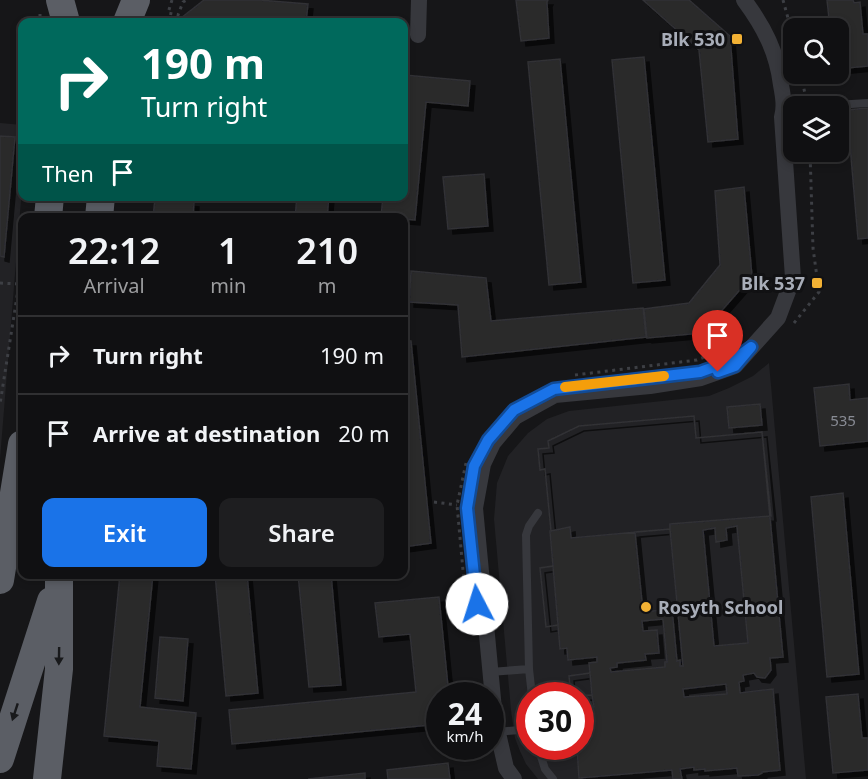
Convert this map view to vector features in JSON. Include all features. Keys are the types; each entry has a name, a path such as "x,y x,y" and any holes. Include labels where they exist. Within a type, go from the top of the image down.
{"highway":[{"path":"60,0 65,18"},
{"path":"74,18 76,0"},
{"path":"120,18 122,0"},
{"path":"129,18 136,0"},
{"path":"2,571 18,469"},
{"path":"0,759 58,579"},
{"path":"47,779 58,669 59,579"}],"street":[{"path":"418,35 419,0"},
{"path":"735,0 758,34 783,108"},
{"path":"744,0 760,22 779,66 783,102"},
{"path":"485,682 467,508 474,466 488,440 514,410 554,389 700,372 733,360 745,341 778,318 793,278 787,162"},
{"path":"491,682 474,508 483,464 493,443 515,417 555,395 650,386 701,378 735,366 745,341"},
{"path":"499,760 501,771 506,779"},
{"path":"503,760 514,779"}],"lane":[{"path":"849,104 868,103"},
{"path":"530,682 526,535 538,513"},
{"path":"490,672 529,669"},
{"path":"542,760 553,779"}],"path":[{"path":"172,0 168,13 178,15 183,2 187,0"},
{"path":"783,0 788,18"},
{"path":"789,329 819,292 813,248 810,162"},
{"path":"0,283 18,284"},
{"path":"0,404 18,290"},
{"path":"572,376 697,360 745,341"},
{"path":"467,615 457,505 468,456"},
{"path":"434,502 457,505"}],"shaded area":[{"path":"0,123 18,125 18,201 21,201 20,213 18,213 0,459"},
{"name":"Rosyth School","path":"769,363 806,779 538,779 524,760 594,760 594,682 516,682 516,741 511,710 494,519 497,483 508,456 528,433 547,419 569,411 709,396 753,376"}],"building":[{"path":"204,0 259,0 308,4 306,18 181,18"},
{"path":"516,0 548,0 549,38 521,41"},
{"path":"643,0 689,0 730,36 738,139 708,142 699,50"},
{"path":"827,0 860,2 863,34 868,34 868,66 849,68 849,18 829,18"},
{"path":"644,57 665,280 633,283 612,60"},
{"path":"560,59 581,282 549,285 528,62"},
{"path":"408,75 470,81 468,106 426,102 415,220 408,219 408,213 381,213 383,201 408,201"},
{"path":"868,108 868,238 858,239 849,110"},
{"path":"0,136 15,137 4,257 0,256"},
{"path":"484,174 488,226 448,229 443,177"},
{"path":"744,187 752,276 702,333 647,338 644,309 689,303 720,265 715,191"},
{"path":"155,201 194,202 193,213 154,213"},
{"path":"297,201 329,201 327,213 295,213"},
{"path":"411,271 486,278 491,321 643,308 646,337 462,357 458,305 409,302"},
{"path":"408,341 411,341 431,543 408,546"},
{"path":"849,384 850,400 868,398 868,441 820,446 814,388"},
{"path":"760,404 762,425 729,428 727,407"},
{"name":"Rosyth School","path":"694,416 696,438 762,432 783,657 770,658 771,670 765,678 757,677 754,673 743,675 744,681 739,682 740,693 773,689 780,770 762,772 758,775 738,776 737,768 705,771 705,769 694,770 694,767 680,769 682,779 673,779 672,770 579,778 578,760 594,760 594,682 570,682 569,676 590,673 589,663 597,662 597,657 568,660 567,648 560,649 558,625 546,627 540,568 553,566 545,469 540,470 538,449 549,448 548,441 579,426","holes":["737,526 748,643 714,646 703,530 715,528 716,542 727,540 726,528","670,529 683,666 680,666 680,660 677,661 672,609 643,612 635,532","663,619 667,662 665,662 665,667 611,672 610,668 617,667 617,663 646,660 645,654 659,653 657,630 643,631 642,621","726,684 727,694 684,697 683,689"]},
{"path":"694,416 696,438 762,432 771,516 670,524 670,529 571,538 570,527 551,531 545,469 540,470 538,449 549,448 548,441 579,426"},
{"path":"843,493 859,674 827,677 811,497"},
{"path":"553,566 558,625 546,627 540,568"},
{"path":"120,579 153,579 140,707 196,713 191,769 157,766 159,741 104,736"},
{"path":"215,579 247,579 258,693 226,696"},
{"path":"298,579 331,579 341,685 309,687"},
{"path":"439,597 448,682 426,682 426,725 232,744 229,710 416,692 410,634 379,637 375,603"},
{"path":"160,637 188,639 183,701 155,698"},
{"path":"590,673 591,682 570,682 569,676"},
{"path":"858,694 862,738 868,738 868,770 833,773 826,697"},
{"path":"448,763 450,779 388,779 387,770"},
{"path":"365,773 365,779 308,779"}],"slow traffic":[{"path":"565,387 664,376"}],"place":[{"name":"Blk 530","path":"737,39"},
{"name":"Blk 537","path":"817,283"},
{"name":"Rosyth School","path":"646,607"}],"route":[{"path":"477,604 467,508 474,466 488,440 514,410 554,389 700,372 733,360 751,347 735,366 718,372"}]}
